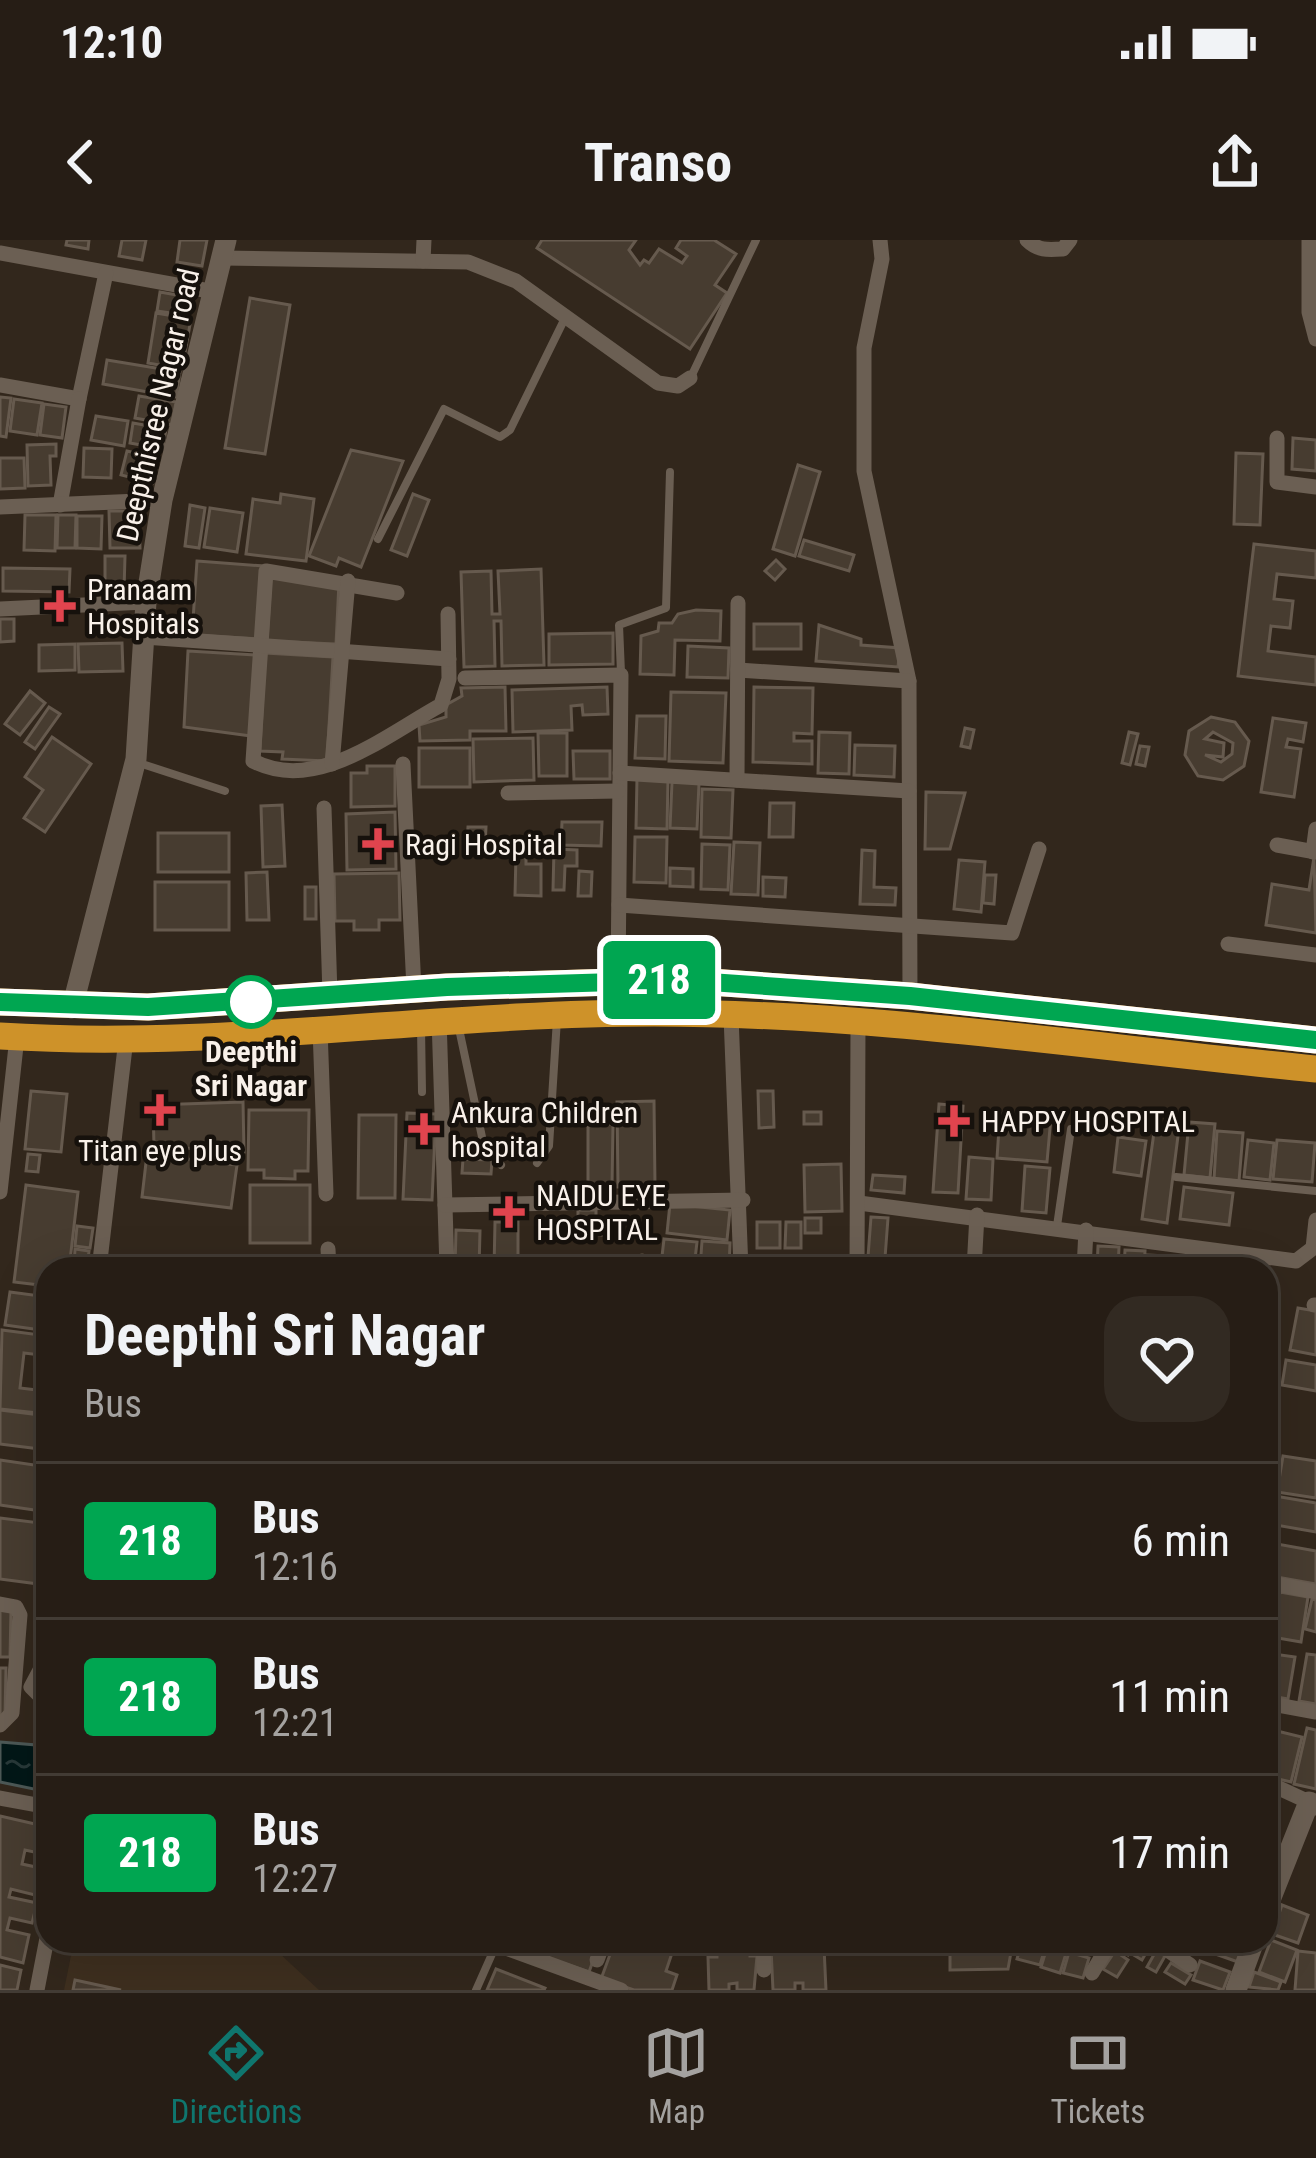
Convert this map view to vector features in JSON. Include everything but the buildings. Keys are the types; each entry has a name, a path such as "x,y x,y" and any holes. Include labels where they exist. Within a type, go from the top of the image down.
{"highway":[{"path":"0,1002 72,1008 618,980 910,996 1316,1040"},
{"path":"8,1037 126,1039 557,1013 731,1016 1316,1069"}],"street":[{"path":"423,261 424,240"},
{"path":"880,240 882,259 864,348 864,471 909,680 910,996"},
{"path":"1027,240 1049,250 1063,249 1070,240"},
{"path":"1309,240 1309,312 1316,339"},
{"path":"224,249 468,262 515,281 658,383 678,386 690,378"},
{"name":"Deepthisree Nagar road","path":"72,1008 141,733 146,602 162,500 224,249"},
{"path":"0,253 215,292"},
{"path":"60,505 106,273"},
{"path":"0,386 79,399"},
{"path":"1276,438 1277,482 1316,487"},
{"path":"0,506 162,500"},
{"path":"397,593 356,590 349,581 266,571 253,760 276,772 332,764 441,705 449,659 448,614"},
{"path":"332,764 349,581"},
{"path":"0,609 146,602"},
{"path":"737,603 737,780"},
{"path":"144,637 449,659"},
{"path":"737,670 909,680"},
{"path":"465,678 621,675 618,980"},
{"path":"403,764 414,989"},
{"path":"508,793 619,782 737,780 909,790"},
{"path":"324,808 330,995"},
{"path":"1276,845 1315,852 1316,830"},
{"path":"619,905 1012,933 1039,849"},
{"path":"1228,944 1316,955"},
{"path":"731,1016 741,1257"},
{"path":"439,1018 447,1257"},
{"path":"857,1257 858,1026"},
{"path":"320,1028 326,1194"},
{"path":"0,1192 8,1037"},
{"path":"100,1257 126,1039"},
{"path":"445,1204 742,1200"},
{"path":"859,1203 1268,1257"},
{"path":"974,1257 976,1215"},
{"path":"1278,1258 1295,1261 1313,1248 1316,1220"},
{"path":"1084,1257 1085,1230"},
{"path":"328,1249 328,1257"},
{"path":"1278,1584 1316,1592"},
{"path":"0,1604 16,1607 20,1615 12,1713 0,1725"},
{"path":"1278,1705 1316,1712"},
{"path":"1278,1787 1313,1803 1278,1883"},
{"path":"0,1798 36,1805"},
{"path":"37,1990 44,1953"},
{"path":"516,1953 621,1990"},
{"path":"597,1960 600,1953"},
{"path":"763,1953 764,1970"},
{"path":"1092,1973 1104,1953"},
{"path":"1172,1953 1190,1965"},
{"path":"1236,1990 1250,1953"},
{"path":"558,1990 566,1970"}],"lane":[{"path":"690,378 756,240"},
{"path":"378,539 444,409 500,437 510,430 566,318"},
{"path":"621,675 620,625 666,608 670,472"},
{"path":"135,760 225,791"},
{"path":"537,1162 549,1146 557,1013"},
{"path":"422,1092 439,1018"},
{"path":"439,1018 485,1151 501,1165"},
{"path":"1057,1226 1071,1129"},
{"path":"1176,1177 1316,1191"},
{"path":"476,1990 492,1953"}],"shaded area":[{"path":"72,1953 279,1953 319,1990 64,1990"}],"water":[{"path":"0,1742 36,1745 36,1790 0,1782"}],"bus line":[{"name":"218","path":"0,1002 148,1007 447,987 681,980 910,996 1316,1040"}],"place":[{"name":"Pranaam Hospitals","path":"60,606"},
{"name":"Ragi Hospital","path":"378,844"},
{"name":"Deepthi Sri Nagar","path":"251,1002"},
{"name":"Titan eye plus","path":"160,1110"},
{"name":"HAPPY HOSPITAL","path":"954,1121"},
{"name":"Ankura Children hospital","path":"424,1129"},
{"name":"NAIDU EYE HOSPITAL","path":"509,1212"}]}
